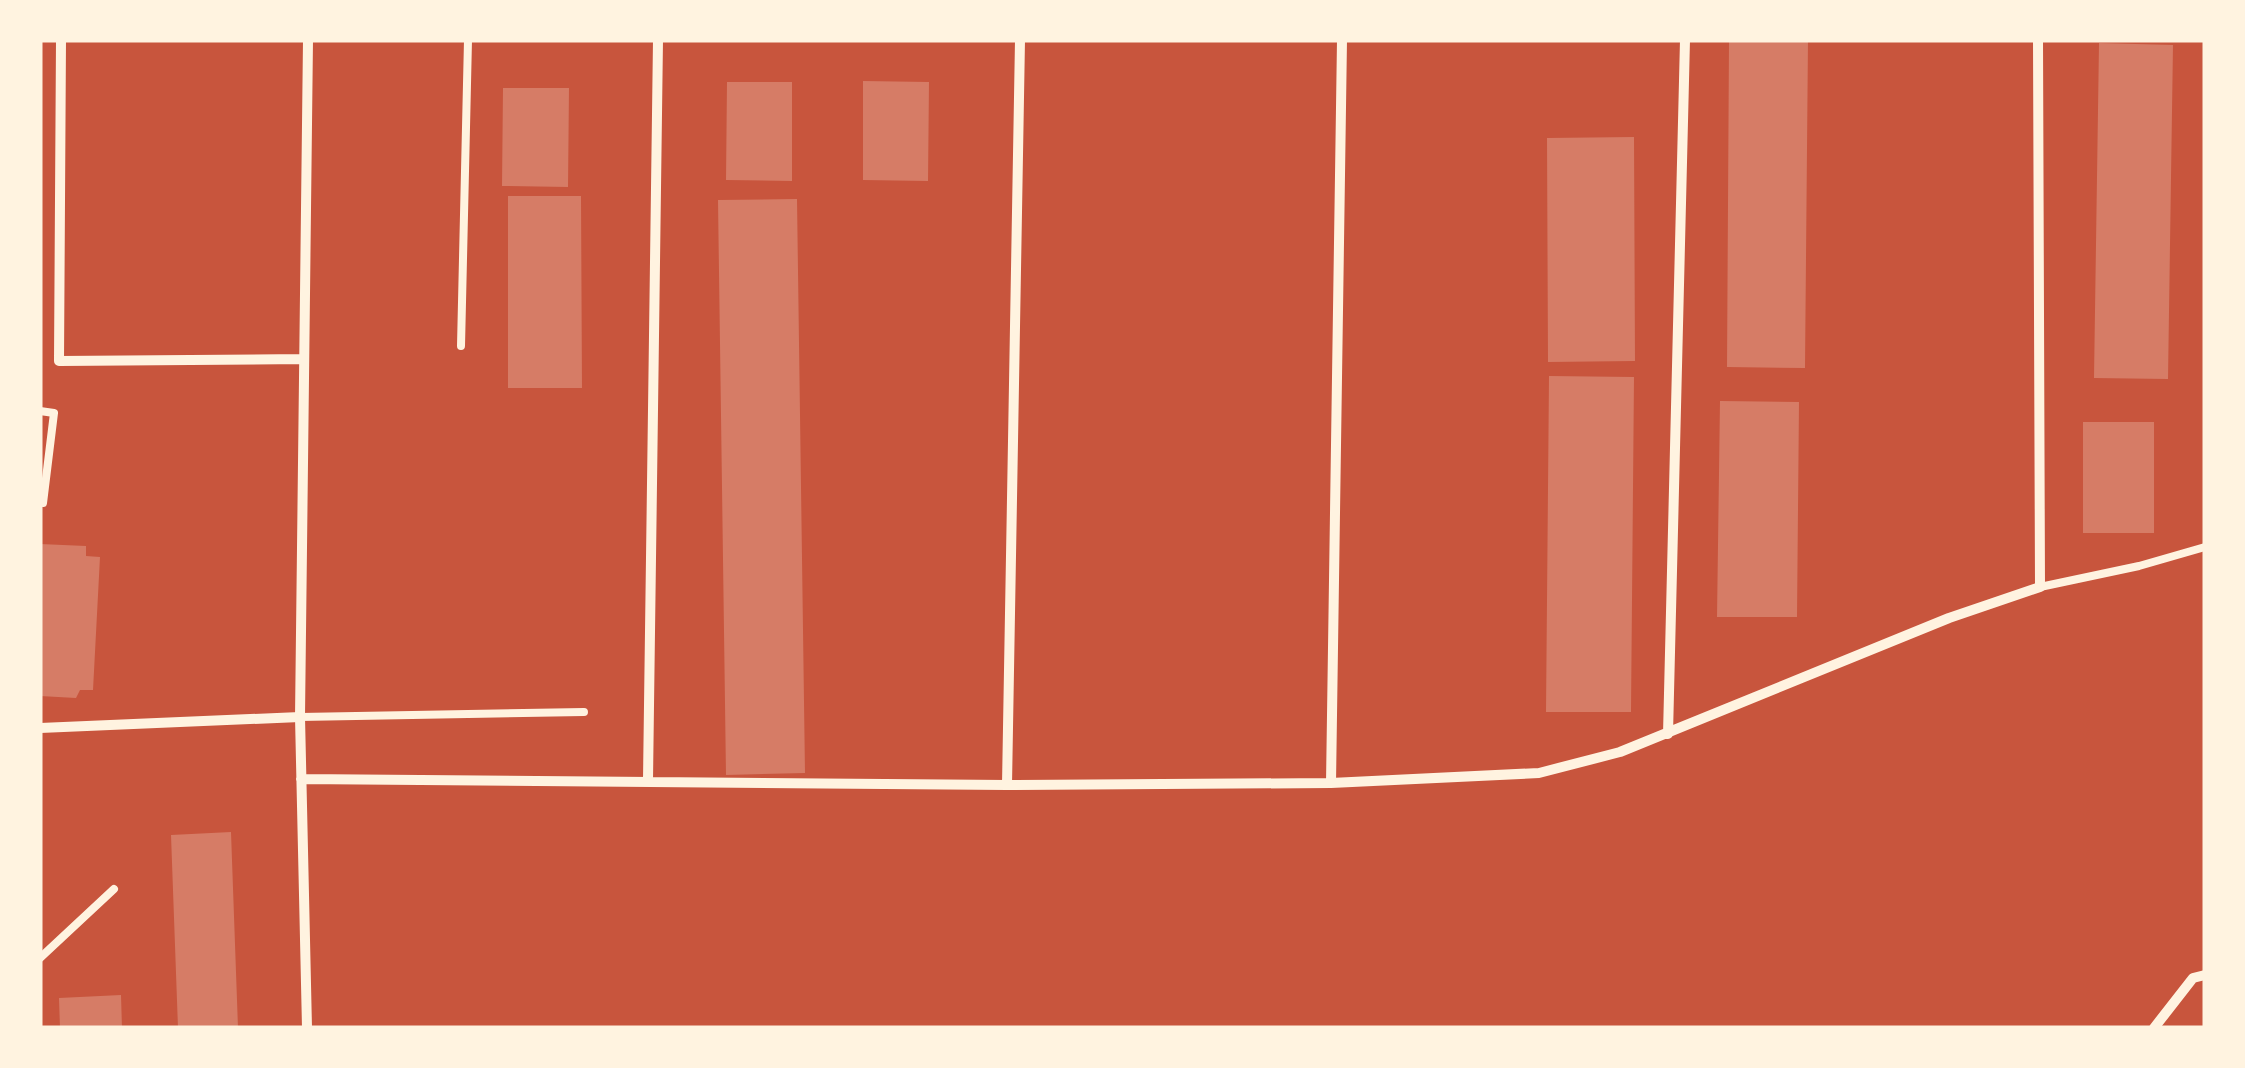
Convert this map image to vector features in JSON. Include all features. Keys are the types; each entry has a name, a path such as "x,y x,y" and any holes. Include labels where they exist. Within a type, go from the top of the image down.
{"street":[{"path":"61,40 59,361 304,359"},
{"path":"307,1028 300,716 308,40"},
{"path":"648,780 658,40"},
{"path":"1007,785 1020,40"},
{"path":"1330,783 1342,40"},
{"path":"1668,734 1685,40"},
{"path":"301,779 1007,785 1330,783 1539,773 1620,752 1950,618 2040,587 2038,40"},
{"path":"40,728 300,716"},
{"path":"2154,1028 2193,978 2205,975"}],"lane":[{"path":"461,346 468,40"},
{"path":"40,411 54,413 43,503"},
{"path":"2040,587 2138,566 2205,546"},
{"path":"300,716 584,712"},
{"path":"40,958 114,889"}],"building":[{"path":"1729,40 1808,40 1805,368 1727,367"},
{"path":"2099,43 2173,45 2168,379 2094,378"},
{"path":"863,81 929,82 928,181 863,180"},
{"path":"727,82 792,82 792,181 726,180"},
{"path":"503,88 569,88 568,187 502,186"},
{"path":"1634,137 1635,361 1548,362 1547,138"},
{"path":"508,196 581,196 582,388 508,388"},
{"path":"797,199 805,773 726,775 718,200"},
{"path":"1549,376 1634,377 1631,712 1546,712"},
{"path":"1720,401 1799,402 1797,617 1717,617"},
{"path":"2083,422 2154,422 2154,533 2083,533"},
{"path":"40,544 86,546 86,556 100,557 93,690 80,690 76,698 40,696"},
{"path":"231,832 238,1028 178,1028 171,835"},
{"path":"121,995 122,1028 60,1028 59,998"}]}
